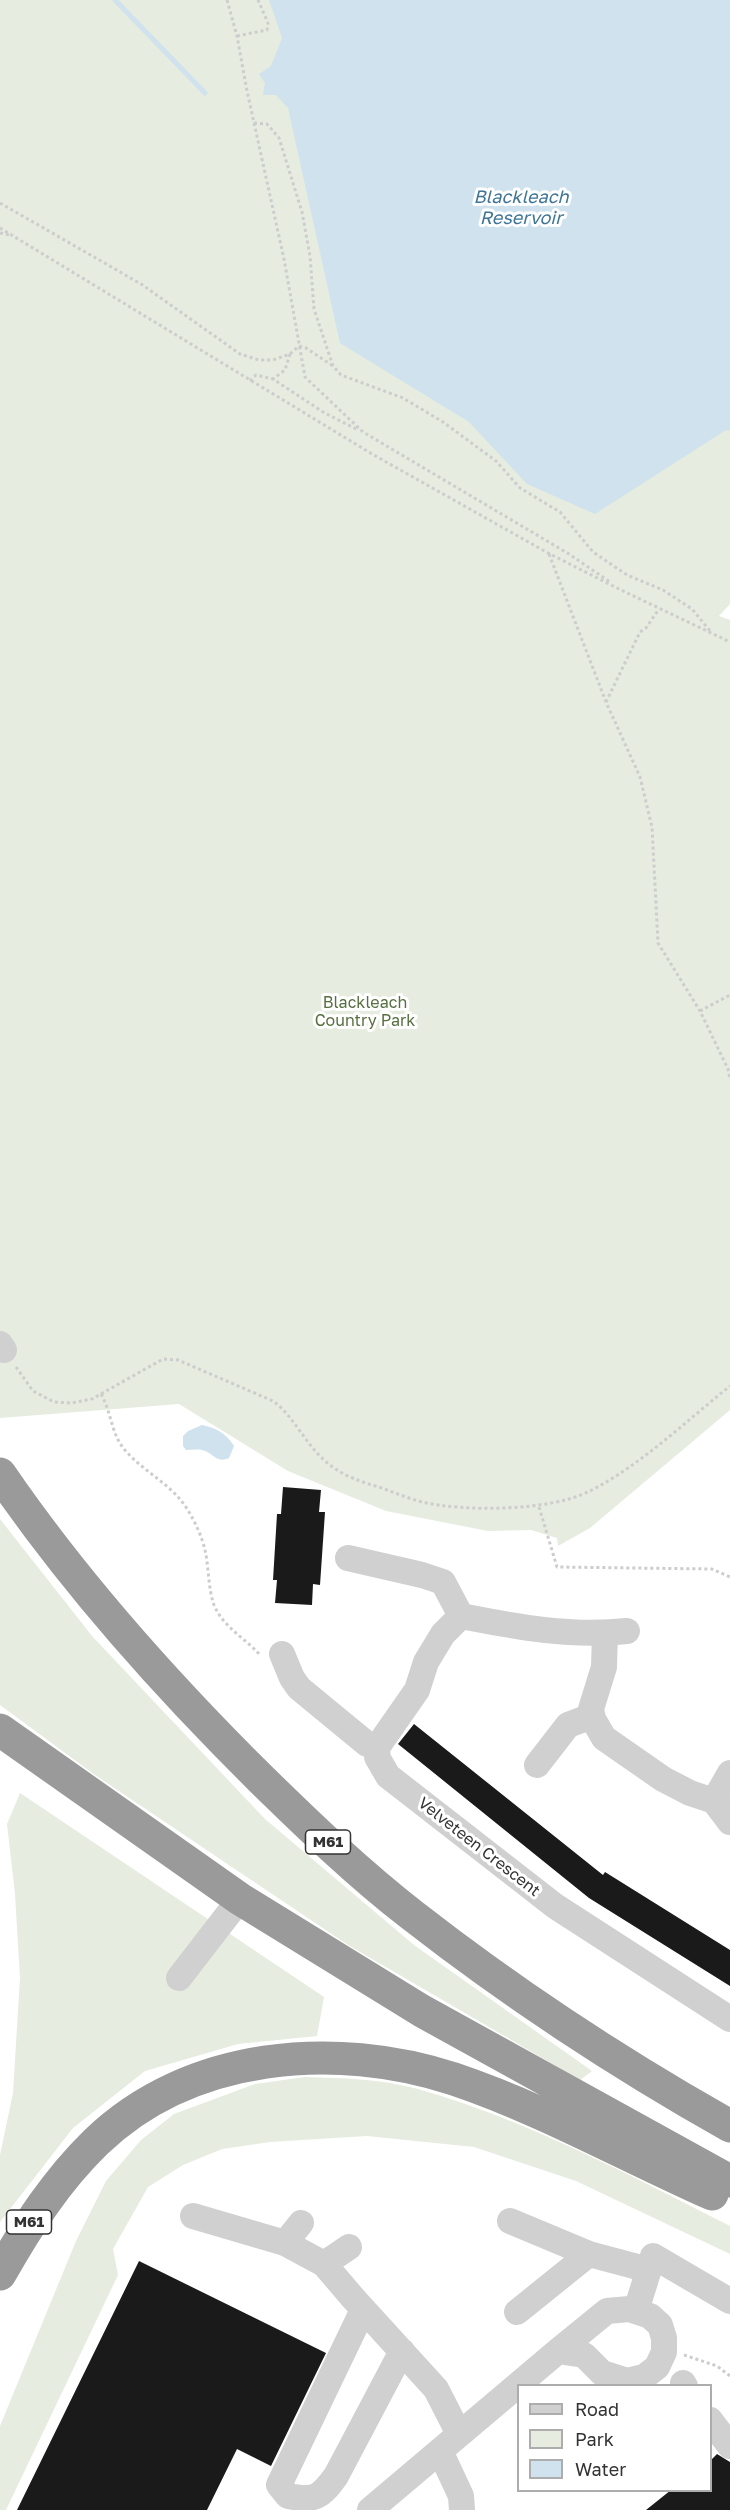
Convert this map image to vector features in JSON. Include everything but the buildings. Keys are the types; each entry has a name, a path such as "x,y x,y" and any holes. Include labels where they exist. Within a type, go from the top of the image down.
{"highway":[{"name":"M61","path":"0,1474 129,1641 229,1747 307,1824 411,1914 508,1986 618,2058 730,2126"},
{"path":"0,1730 240,1899 422,2012 730,2181"},
{"name":"M61","path":"0,2274 28,2224 65,2175 97,2141 132,2113 173,2089 224,2070 284,2060 340,2057 397,2065 454,2079 544,2115 730,2202"}],"street":[{"path":"348,1558 443,1582 461,1616"},
{"path":"271,1655 299,1688 367,1744 378,1746 417,1690 426,1662 443,1634 461,1616"},
{"path":"461,1616 533,1630 589,1635 616,1632 594,1699 592,1716 604,1738 663,1779 690,1793 714,1801 730,1822"},
{"path":"537,1765 568,1725 592,1716"},
{"name":"Velveteen Crescent","path":"378,1746 377,1757 388,1776 555,1906 730,2019"},
{"path":"714,1801 730,1773"},
{"path":"179,1978 240,1899"},
{"path":"194,2216 285,2243 324,2264 436,2389 459,2434"},
{"path":"510,2221 589,2254 649,2270"},
{"path":"285,2243 302,2223"},
{"path":"324,2264 350,2247"},
{"path":"517,2312 589,2254"},
{"path":"636,2311 653,2256 730,2301"},
{"path":"519,2384 558,2351 607,2312 629,2308 650,2316 660,2325 664,2338 664,2352 657,2367 644,2377 627,2381 602,2373 584,2355 558,2351"},
{"path":"363,2310 279,2485 288,2496 305,2499 323,2494 336,2476 402,2351"},
{"path":"370,2510 517,2385"},
{"path":"712,2421 730,2446"},
{"path":"440,2451 461,2496 462,2510"}],"path":[{"path":"227,0 237,36 284,259 305,377 363,432"},
{"path":"237,36 267,30 268,23 258,0"},
{"path":"254,123 267,124 279,138 302,212 310,256 314,309 333,366"},
{"path":"0,203 141,284 240,354 259,360 273,360 290,354 299,346"},
{"path":"0,228 336,433 548,553 730,642"},
{"path":"0,233 14,236"},
{"path":"299,346 306,348 333,366 341,375 403,398 443,422 495,461 520,488 560,512 593,552 627,575 663,590 692,609 712,634"},
{"path":"273,380 285,370 290,354"},
{"path":"250,381 256,375 273,380 323,412 363,432 569,554 621,590"},
{"path":"548,553 606,702 640,777 652,827 658,943 700,1011 728,1069 730,1079"},
{"path":"606,702 640,632 646,628 660,609"},
{"path":"700,1011 730,995"},
{"path":"2,1347 33,1391 54,1402 71,1403 92,1399 163,1359 178,1360 273,1401 284,1409 311,1447 330,1465 353,1479 423,1502 478,1508 539,1507 586,1493 620,1474 730,1386"},
{"path":"101,1394 107,1405 114,1432 122,1447 142,1467 166,1484 189,1511 205,1549 214,1605 224,1622 252,1645 271,1655"},
{"path":"539,1507 557,1567 712,1569 730,1577"},
{"path":"664,2352 717,2366 730,2376"}],"green space":[{"name":"Blackleach Country Park","path":"0,0 730,0 730,604 719,616 730,620 730,1410 590,1528 558,1546 557,1538 531,1530 488,1531 386,1511 288,1471 179,1404 0,1418"},
{"path":"0,1519 92,1636 265,1819 414,1945 592,2071 580,2080 348,1945 95,1775 0,1705"},
{"path":"20,1793 324,1997 317,2036 238,2044 145,2071 73,2128 0,2222 0,2155 13,2093 20,1978 15,1894 7,1824"},
{"path":"305,2077 362,2080 418,2089 458,2101 538,2132 730,2226 730,2254 576,2181 474,2147 367,2136 270,2142 222,2149 183,2165 148,2187 113,2249 118,2275 6,2510 0,2510 0,2426 76,2241 106,2181 141,2140 174,2114 255,2084"}],"water":[{"name":"Blackleach Reservoir","path":"269,0 730,0 730,431 726,430 595,514 527,484 469,422 340,343 288,108 276,95 263,95 265,83 259,74 271,66 282,38"},
{"path":"202,1425 220,1432 231,1441 234,1446 229,1458 221,1460 206,1451 186,1450 183,1446 183,1436 188,1431"}],"waterway":[{"path":"115,0 205,93"}]}
